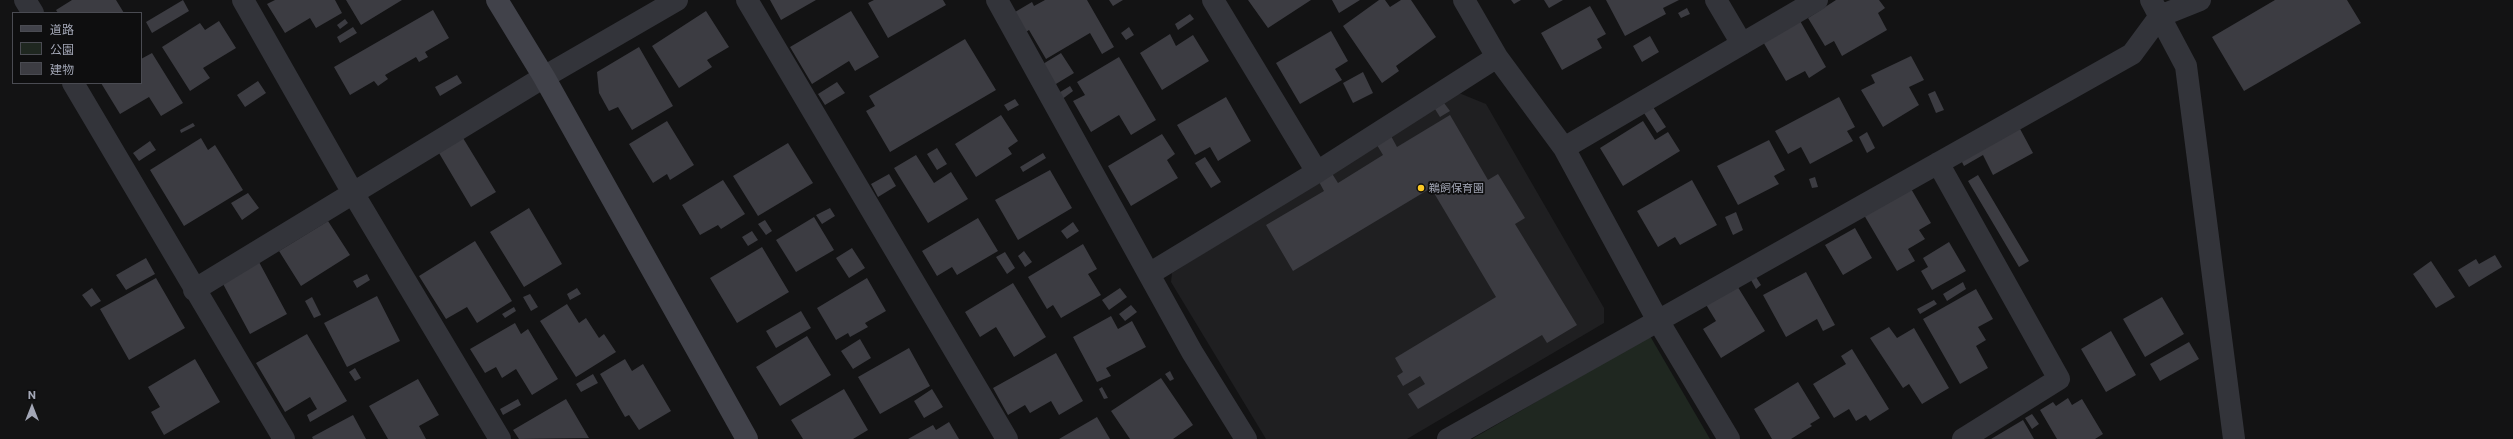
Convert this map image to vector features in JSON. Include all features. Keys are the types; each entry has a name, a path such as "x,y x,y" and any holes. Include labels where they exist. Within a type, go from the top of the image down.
{"street":[{"path":"25,0 32,12"},
{"path":"243,0 353,193 500,439"},
{"path":"497,0 544,77 747,439"},
{"path":"194,290 544,77 677,0"},
{"path":"747,0 1007,439"},
{"path":"997,0 1192,352 1246,439"},
{"path":"1213,0 1317,172"},
{"path":"1464,0 1497,57 1564,148 1657,320 1729,439"},
{"path":"1716,0 1742,44"},
{"path":"1564,148 1817,0"},
{"path":"2156,8 2200,0"},
{"path":"1448,439 2132,54 2156,8"},
{"path":"2156,8 2186,66 2234,439"},
{"path":"1149,274 1317,172 1497,57"},
{"path":"74,84 194,290 284,439"},
{"path":"1938,162 2059,380 1963,439"}],"shaded area":[{"name":"鵜飼保育園","path":"1459,93 1486,104 1604,308 1604,323 1407,439 1266,439 1171,282 1172,273"}],"green space":[{"path":"1650,336 1710,439 1472,439"}],"building":[{"path":"72,0 116,0 123,12 57,12 56,10"},
{"path":"183,0 189,11 152,33 146,22"},
{"path":"275,0 335,0 342,13 316,28 310,18 285,33 267,4"},
{"path":"346,0 402,0 361,25"},
{"path":"770,0 816,0 781,20"},
{"path":"874,0 943,0 946,5 888,38 868,3"},
{"path":"1045,0 1087,0 1114,47 1102,54 1090,33 1046,59 1029,30 1023,34 1010,15 1032,2 1034,6"},
{"path":"1109,0 1123,0 1113,6"},
{"path":"1248,0 1311,0 1268,28"},
{"path":"1332,0 1360,0 1339,13"},
{"path":"1379,0 1385,0 1390,7 1401,0 1411,0 1436,37 1396,66 1399,71 1382,83 1343,26"},
{"path":"1511,0 1521,0 1514,4"},
{"path":"1544,0 1563,0 1549,8"},
{"path":"1606,0 1679,0 1663,8 1666,14 1625,36"},
{"path":"1836,0 1879,0 1885,8 1878,13 1887,30 1842,56 1834,41 1825,46 1808,18"},
{"path":"2275,0 2347,0 2361,23 2244,91 2212,37"},
{"path":"1590,6 1606,34 1597,39 1602,48 1562,70 1541,33"},
{"path":"1687,8 1690,14 1681,18 1678,13"},
{"path":"433,10 449,38 425,52 428,57 419,62 416,57 385,75 388,79 378,86 374,81 350,95 334,67"},
{"path":"706,11 729,47 707,60 712,67 679,88 652,46"},
{"path":"851,11 879,57 855,71 849,61 812,84 790,47"},
{"path":"1190,14 1194,19 1178,30 1175,24"},
{"path":"345,19 348,23 340,29 337,25"},
{"path":"1799,19 1826,67 1809,78 1805,71 1786,81 1762,40"},
{"path":"219,21 236,48 203,68 210,78 190,91 162,47 200,23 205,30"},
{"path":"353,27 357,33 340,43 337,37"},
{"path":"1129,27 1134,35 1126,40 1121,33"},
{"path":"1331,31 1348,61 1335,69 1342,80 1300,104 1276,63"},
{"path":"1170,34 1176,46 1193,35 1209,61 1162,90 1140,53"},
{"path":"1650,36 1659,52 1642,62 1633,46"},
{"path":"965,39 996,90 890,152 866,111 875,106 869,96"},
{"path":"639,47 673,106 632,130 618,107 609,111 599,93 597,72"},
{"path":"152,53 183,103 161,116 149,97 120,114 102,84 142,84 142,58"},
{"path":"1061,53 1074,73 1051,87 1038,67"},
{"path":"1911,56 1924,80 1909,87 1919,105 1883,127 1861,90 1875,83 1871,75"},
{"path":"1119,57 1156,120 1131,135 1119,115 1091,132 1073,101 1085,95 1077,82"},
{"path":"1363,72 1373,93 1353,103 1343,83"},
{"path":"457,75 462,83 440,96 435,87"},
{"path":"258,81 266,93 245,107 237,95"},
{"path":"837,82 845,93 825,105 818,94"},
{"path":"1070,86 1073,91 1061,100 1057,94"},
{"path":"1935,91 1944,110 1936,113 1928,94"},
{"path":"1226,97 1251,141 1218,161 1210,147 1195,155 1177,125"},
{"path":"1839,97 1855,127 1847,131 1853,141 1810,164 1801,147 1788,154 1775,131"},
{"path":"1015,99 1019,105 1008,111 1004,105"},
{"path":"1444,103 1450,111 1440,117 1435,109"},
{"path":"1653,107 1666,127 1657,133 1644,113"},
{"path":"1001,115 1018,141 1008,148 1012,154 976,177 955,144"},
{"path":"1450,115 1488,180 1498,174 1525,218 1515,224 1577,325 1547,343 1542,335 1418,409 1408,394 1425,384 1420,376 1403,386 1397,376 1403,372 1395,358 1496,297 1431,188 1293,271 1266,225 1324,191 1318,180 1331,172 1338,183 1383,155 1377,145 1391,136 1397,147"},
{"path":"667,121 694,165 670,180 667,174 653,183 629,144"},
{"path":"1643,121 1655,140 1668,132 1680,151 1623,186 1600,148"},
{"path":"193,123 195,126 181,133 180,130"},
{"path":"2019,127 2033,153 1993,175 1983,155 1964,166 1961,160"},
{"path":"1867,132 1875,148 1867,153 1859,137"},
{"path":"1162,134 1175,154 1167,160 1178,178 1131,206 1108,166"},
{"path":"201,138 208,150 215,145 243,190 184,226 150,170"},
{"path":"463,138 496,192 471,207 439,153"},
{"path":"1769,140 1785,170 1774,176 1779,184 1738,205 1717,166"},
{"path":"150,141 156,150 139,161 133,153"},
{"path":"788,143 813,183 758,216 733,176"},
{"path":"937,148 947,164 937,170 927,154"},
{"path":"1043,153 1046,158 1023,172 1020,167"},
{"path":"916,155 934,183 951,172 968,199 928,223 894,168"},
{"path":"1205,157 1221,182 1211,188 1195,163"},
{"path":"1050,170 1072,208 1018,240 995,200"},
{"path":"889,174 896,186 878,197 871,184"},
{"path":"1978,175 2029,261 2019,267 1968,181"},
{"path":"1815,177 1818,187 1812,188 1809,179"},
{"path":"723,180 745,214 721,229 718,225 700,235 682,205"},
{"path":"1692,180 1717,225 1680,245 1675,237 1658,247 1637,211"},
{"path":"1910,187 1931,223 1919,230 1925,239 1908,249 1915,261 1897,271 1864,215"},
{"path":"248,193 259,208 242,220 231,203"},
{"path":"529,208 562,264 524,287 490,232"},
{"path":"830,208 835,216 822,224 816,215"},
{"path":"1736,212 1743,230 1733,235 1725,217"},
{"path":"814,217 834,250 796,272 776,240"},
{"path":"978,218 998,251 957,275 952,267 937,276 922,251"},
{"path":"765,220 772,231 766,235 758,224"},
{"path":"328,221 350,255 301,286 279,251"},
{"path":"1073,222 1079,231 1067,239 1061,231"},
{"path":"1855,228 1872,258 1843,275 1825,245"},
{"path":"752,231 758,240 748,246 742,237"},
{"path":"475,241 512,301 477,323 467,307 446,319 419,276"},
{"path":"1949,242 1966,271 1932,290 1921,271 1928,267 1923,258"},
{"path":"1083,244 1097,269 1088,274 1101,295 1061,318 1053,305 1047,309 1028,277"},
{"path":"762,247 789,292 737,323 710,278"},
{"path":"852,248 865,268 849,278 836,258"},
{"path":"1024,251 1032,262 1025,267 1018,256"},
{"path":"1005,252 1015,268 1007,274 996,257"},
{"path":"2495,255 2502,267 2469,287 2458,270 2476,259 2479,264"},
{"path":"146,258 155,274 126,290 116,275"},
{"path":"2431,261 2455,297 2436,308 2413,274"},
{"path":"259,262 287,314 250,334 222,282"},
{"path":"1806,272 1835,325 1823,331 1817,319 1786,337 1763,295"},
{"path":"367,274 370,280 357,288 353,281"},
{"path":"1756,277 1761,285 1756,289 1751,280"},
{"path":"156,278 185,328 129,360 100,309"},
{"path":"867,278 886,311 865,323 868,327 850,337 848,333 836,340 817,308"},
{"path":"1963,282 1966,289 1947,301 1943,294"},
{"path":"1013,283 1046,337 1014,357 996,327 980,337 965,312"},
{"path":"1736,284 1765,331 1721,358 1703,329 1716,321 1705,303"},
{"path":"92,288 101,301 91,307 82,295"},
{"path":"577,288 581,294 570,300 567,294"},
{"path":"1120,288 1127,297 1109,310 1102,300"},
{"path":"1976,289 1993,319 1978,327 1986,340 1976,346 1988,368 1960,384 1923,319"},
{"path":"530,294 538,307 531,311 523,297"},
{"path":"377,296 400,341 347,367 324,323"},
{"path":"312,297 321,315 314,318 305,301"},
{"path":"2162,297 2184,334 2145,357 2123,319"},
{"path":"1934,300 1937,304 1920,314 1917,309"},
{"path":"567,304 579,323 586,318 599,338 604,334 616,352 576,377 540,321"},
{"path":"1131,305 1137,312 1125,321 1119,314"},
{"path":"514,307 516,311 505,318 502,314"},
{"path":"801,311 811,328 776,348 766,331"},
{"path":"1111,316 1118,329 1132,321 1146,347 1106,368 1111,376 1097,382 1073,337"},
{"path":"515,323 521,334 528,329 558,379 532,395 516,369 502,378 496,367 485,373 470,349"},
{"path":"1889,327 1897,338 1914,328 1949,388 1922,404 1909,384 1903,388 1870,338"},
{"path":"2111,331 2136,375 2106,392 2081,349"},
{"path":"307,334 347,401 310,422 307,415 317,409 310,397 285,412 256,363"},
{"path":"807,336 831,375 780,406 756,367"},
{"path":"860,339 871,358 853,369 841,351"},
{"path":"2189,342 2199,359 2160,381 2150,364"},
{"path":"909,348 930,386 880,414 858,377"},
{"path":"1852,349 1889,409 1870,421 1866,415 1856,421 1849,409 1834,418 1813,384 1846,364 1841,356"},
{"path":"1056,353 1083,401 1059,415 1051,401 1030,413 1025,405 1008,415 993,388"},
{"path":"195,359 220,402 164,435 151,412 160,407 148,387"},
{"path":"625,359 632,371 643,364 671,411 639,430 629,415 625,417 600,374"},
{"path":"355,368 361,378 355,381 349,372"},
{"path":"1170,371 1174,379 1170,381 1165,374"},
{"path":"593,374 598,383 581,392 576,384"},
{"path":"1161,378 1193,425 1173,439 1130,439 1111,411"},
{"path":"418,379 439,415 419,426 426,439 388,439 369,406"},
{"path":"1798,382 1820,418 1810,424 1812,426 1791,439 1772,439 1754,409"},
{"path":"1102,387 1108,398 1104,399 1099,389"},
{"path":"844,389 868,430 853,439 803,439 791,420"},
{"path":"932,389 943,407 924,418 914,401"},
{"path":"2068,398 2072,405 2082,399 2103,434 2095,439 2057,439 2040,410 2053,402 2056,406"},
{"path":"518,399 521,405 503,415 500,409"},
{"path":"566,399 589,438 519,439 513,430"},
{"path":"2032,414 2039,424 2032,429 2025,418"},
{"path":"353,415 366,439 313,439 312,437"},
{"path":"1097,417 1110,439 1059,439"},
{"path":"2023,420 2034,439 1991,439"},
{"path":"949,422 959,439 908,439 933,425 936,430"}],"place":[{"name":"鵜飼保育園","path":"1421,188"}]}
